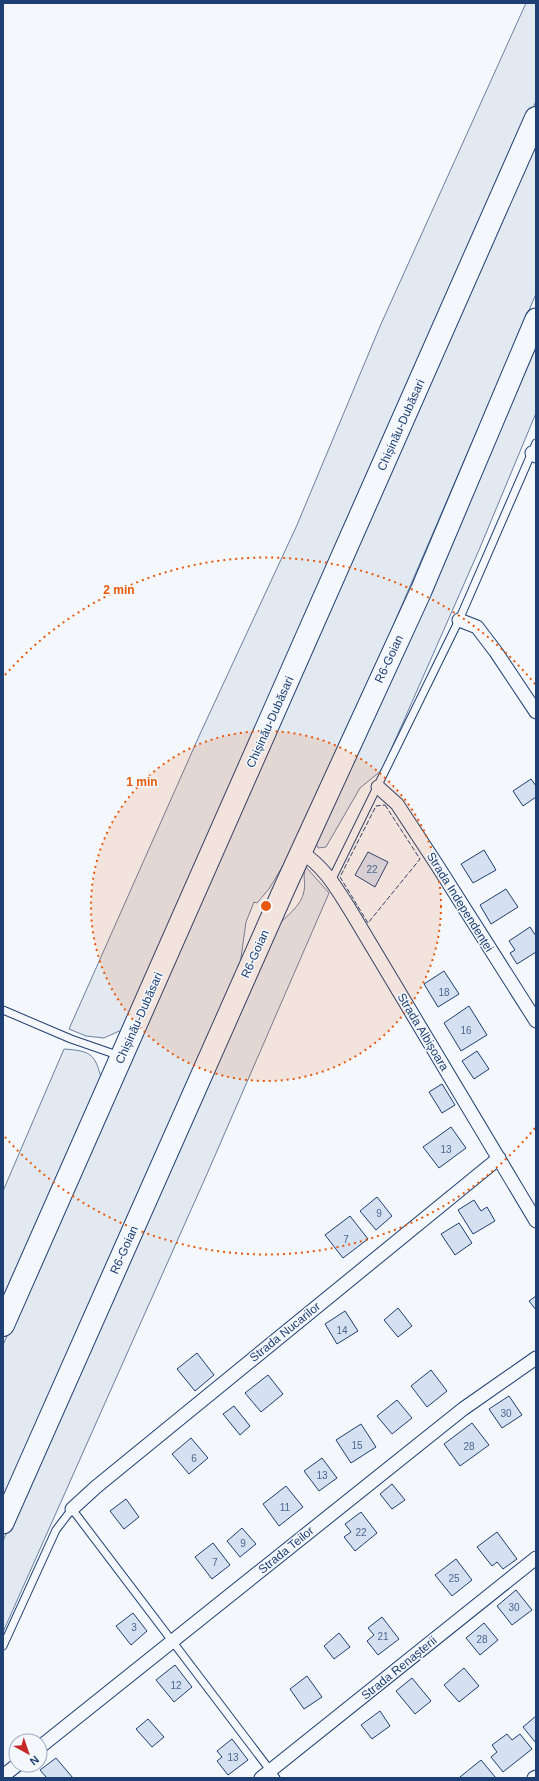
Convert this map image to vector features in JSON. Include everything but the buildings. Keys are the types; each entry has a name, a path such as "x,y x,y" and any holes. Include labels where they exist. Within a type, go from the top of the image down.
{"highway":[{"name":"Chișinău-Dubăsari","path":"3,1325 536,118"}],"main road":[{"name":"R6-Goian","path":"3,1523 301,852 421,591 536,319"}],"street":[{"path":"459,620 477,627 496,652 536,712"},
{"name":"Strada Independenței","path":"378,787 397,804 536,1022"},
{"name":"Strada Albișoara","path":"301,852 315,860 352,913 536,1221"},
{"name":"Strada Nucarilor","path":"72,1509 96,1487 499,1158"},
{"name":"Strada Teilor","path":"48,1741 463,1409 536,1358"},
{"name":"Strada Renașterii","path":"269,1776 536,1558"}],"lane":[{"path":"331,881 459,620 535,451"},
{"path":"3,1010 71,1040 122,1056"},
{"path":"3,1646 56,1530 72,1509 172,1641 269,1776"}],"shaded area":[{"path":"526,3 536,3 536,101 128,1027 104,1038 86,1036 69,1029 200,734 297,525 381,324"},
{"path":"536,139 536,294 389,635 285,862 269,889 257,903 254,902 246,922 239,972 3,1506 3,1345"},
{"path":"536,336 536,413 479,550 382,770 360,788 326,847 318,848 315,840"},
{"path":"306,867 329,893 207,1174 3,1632 3,1541 66,1395 276,927 293,911 303,896 304,873"},
{"path":"64,1049 81,1051 91,1056 97,1065 102,1081 3,1308 3,1191"}],"fence":[{"path":"385,805 420,859 368,923 340,877 376,806 385,805"}]}
